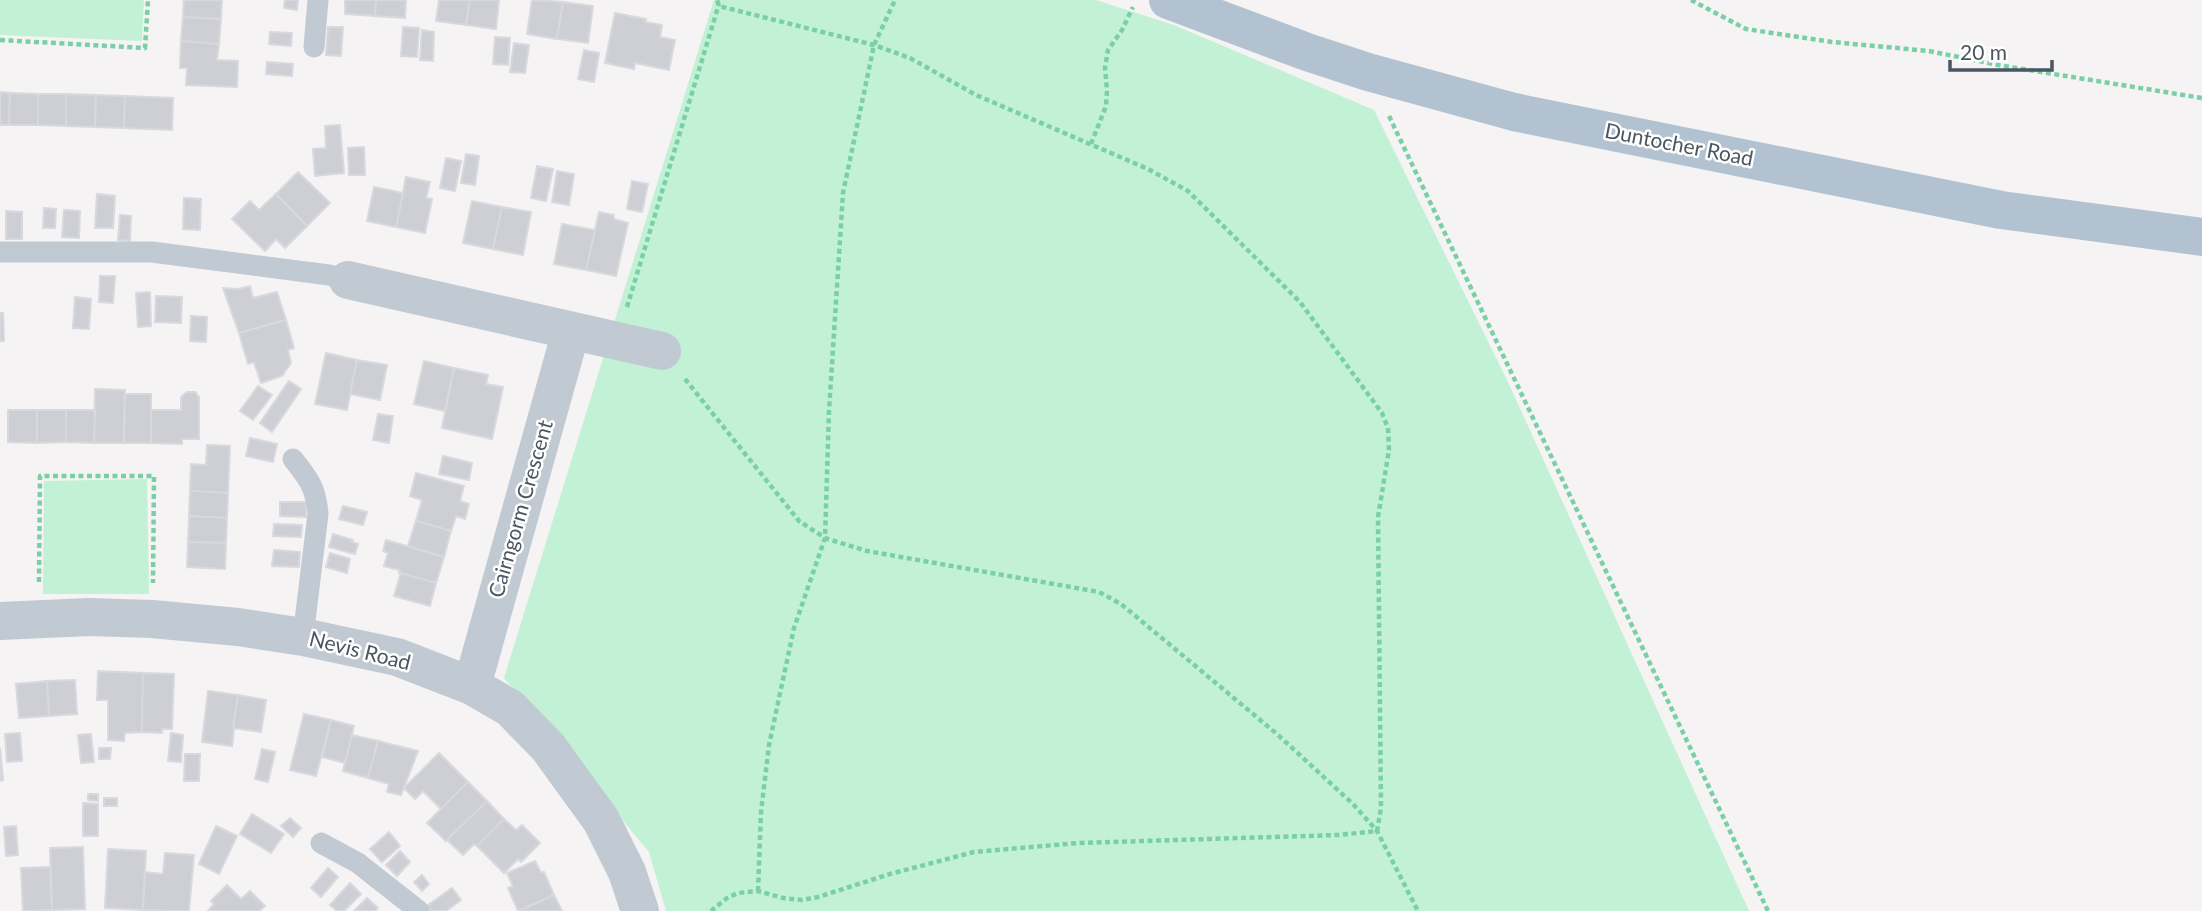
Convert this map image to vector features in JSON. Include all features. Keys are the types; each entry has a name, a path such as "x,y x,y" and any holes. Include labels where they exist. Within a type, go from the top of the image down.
{"main road":[{"name":"Duntocher Road","path":"1168,0 1368,72 1514,112 1987,207 2202,236"}],"street":[{"path":"348,279 662,351"},
{"name":"Cairngorm Crescent","path":"472,686 571,331"},
{"name":"Nevis Road","path":"0,621 89,617 152,619 303,637 397,657 472,686 510,708 548,747 601,820 627,872 640,911"}],"lane":[{"path":"314,47 318,0"},
{"path":"0,252 152,252 348,279"},
{"path":"293,459 312,483 317,497 318,514 303,637"},
{"path":"321,843 358,863 419,911"}],"path":[{"path":"0,40 145,48 148,0"},
{"path":"758,891 761,811 769,745 794,628 825,538 829,411 843,193 874,45 895,0"},
{"path":"1091,144 1106,106 1105,68 1108,50 1122,30 1136,0"},
{"path":"1691,0 1746,29 1832,42 1929,51 2202,98"},
{"path":"617,340 719,2 874,45 911,58 976,95 1148,169 1188,191 1300,302 1381,413 1388,428 1388,450 1378,517 1381,808 1377,831"},
{"path":"1368,72 1768,911"},
{"path":"662,351 799,521 825,538 867,551 1099,592 1121,604 1277,734 1333,785 1377,831 1418,911"},
{"path":"39,583 40,476 154,476 153,585"},
{"path":"711,911 727,898 738,894 758,891 802,900 974,852 1078,843 1338,835 1377,831"}],"green space":[{"path":"0,0 144,0 142,41 0,35"},
{"path":"714,0 1096,0 1174,25 1374,110 1507,380 1749,911 666,911 649,852 504,678"},
{"path":"147,479 149,594 43,594 44,481"}],"building":[{"path":"184,0 222,0 221,19 183,17"},
{"path":"285,0 298,0 297,10 284,8"},
{"path":"345,0 376,0 375,16 345,14"},
{"path":"376,0 406,0 405,18 375,16"},
{"path":"439,0 470,0 466,25 436,21"},
{"path":"470,0 499,0 496,29 466,25"},
{"path":"532,0 563,2 557,39 527,34"},
{"path":"563,2 593,6 588,43 557,39"},
{"path":"615,13 662,25 660,37 675,40 669,70 635,63 634,69 605,63"},
{"path":"183,17 221,19 219,44 181,41"},
{"path":"328,27 343,27 341,56 326,55"},
{"path":"403,27 419,28 417,57 401,56"},
{"path":"422,30 434,32 433,61 420,60"},
{"path":"270,32 292,33 291,46 269,44"},
{"path":"495,37 510,38 508,65 493,64"},
{"path":"181,41 219,44 217,60 238,61 237,87 186,85 187,68 180,68"},
{"path":"514,43 529,45 525,73 510,72"},
{"path":"584,50 599,53 594,82 578,79"},
{"path":"267,62 293,64 292,76 266,74"},
{"path":"0,92 10,93 9,125 0,125"},
{"path":"10,93 38,94 38,125 9,125"},
{"path":"38,94 66,94 66,126 38,125"},
{"path":"66,94 96,95 95,127 66,126"},
{"path":"96,95 125,96 124,128 95,127"},
{"path":"125,96 173,98 172,130 124,128"},
{"path":"340,125 344,173 315,176 313,149 326,148 325,126"},
{"path":"364,147 365,175 349,175 348,148"},
{"path":"466,154 479,156 475,185 461,183"},
{"path":"446,158 461,161 455,191 440,188"},
{"path":"537,166 553,169 546,201 531,198"},
{"path":"557,171 574,174 569,205 552,202"},
{"path":"298,172 330,203 307,226 276,194"},
{"path":"406,177 430,182 426,198 432,199 425,233 396,227"},
{"path":"632,181 648,184 642,212 627,209"},
{"path":"374,187 403,193 396,227 367,221"},
{"path":"97,194 115,196 113,228 95,228"},
{"path":"276,194 307,226 285,248 276,239 265,251 232,219 250,201 259,210"},
{"path":"184,198 201,199 200,230 183,229"},
{"path":"472,201 502,207 493,249 463,243"},
{"path":"502,207 531,212 523,255 493,249"},
{"path":"44,208 56,209 55,228 43,228"},
{"path":"64,210 80,211 79,238 62,237"},
{"path":"6,211 22,212 22,239 6,239"},
{"path":"599,212 614,215 614,219 628,223 616,276 586,270"},
{"path":"120,215 131,216 130,241 118,240"},
{"path":"562,224 595,230 586,270 554,264"},
{"path":"100,276 115,276 113,303 99,302"},
{"path":"250,286 253,298 277,292 286,320 239,333 223,288 239,289"},
{"path":"150,292 151,326 138,327 136,293"},
{"path":"156,296 182,297 181,323 155,322"},
{"path":"75,297 91,299 89,329 73,328"},
{"path":"0,313 3,313 4,341 0,341"},
{"path":"191,316 207,317 206,342 190,341"},
{"path":"286,320 294,348 288,350 291,363 282,376 261,383 254,362 248,364 239,333"},
{"path":"326,353 357,360 347,410 315,404"},
{"path":"357,360 387,365 380,400 350,394"},
{"path":"424,361 454,368 445,411 414,404"},
{"path":"454,368 488,375 486,384 503,387 492,439 442,428"},
{"path":"289,381 301,389 272,432 260,423"},
{"path":"258,386 272,395 253,420 240,411"},
{"path":"95,389 125,390 124,443 94,443"},
{"path":"187,392 195,392 199,397 199,439 182,439 182,444 151,443 151,410 181,410 181,397"},
{"path":"125,394 151,394 151,443 124,443"},
{"path":"8,410 37,410 37,443 8,442"},
{"path":"37,410 66,410 66,442 37,443"},
{"path":"66,410 95,410 94,443 66,442"},
{"path":"378,414 393,416 389,443 373,440"},
{"path":"250,438 277,444 273,462 246,456"},
{"path":"207,445 230,446 228,493 190,491 191,464 206,465"},
{"path":"443,456 472,463 469,480 439,474"},
{"path":"416,473 464,486 460,501 469,504 465,519 456,516 451,531 416,521 422,500 410,496"},
{"path":"190,491 228,493 227,518 189,516"},
{"path":"280,502 306,502 306,517 280,516"},
{"path":"343,506 367,512 363,525 339,519"},
{"path":"189,516 227,518 226,543 188,542"},
{"path":"416,521 451,531 444,557 408,546"},
{"path":"274,524 302,525 301,537 273,536"},
{"path":"333,534 358,544 355,554 329,547"},
{"path":"386,540 444,557 436,583 384,566 388,553 383,551"},
{"path":"188,542 226,543 225,569 187,567"},
{"path":"274,550 300,552 299,567 272,566"},
{"path":"330,553 350,559 347,573 326,567"},
{"path":"401,573 436,583 430,606 394,596"},
{"path":"98,671 143,673 142,732 125,733 124,741 108,740 108,700 97,700"},
{"path":"143,673 174,674 172,729 162,729 162,733 142,732"},
{"path":"75,680 77,714 49,716 47,681"},
{"path":"47,681 49,716 19,718 16,684"},
{"path":"208,691 238,695 232,746 202,742"},
{"path":"238,695 266,700 261,732 233,728"},
{"path":"304,714 331,720 316,776 290,770"},
{"path":"331,720 354,726 345,763 322,757"},
{"path":"20,733 22,761 7,762 5,734"},
{"path":"171,733 183,735 181,762 168,761"},
{"path":"91,734 94,762 81,763 78,735"},
{"path":"352,735 378,741 368,778 343,771"},
{"path":"378,741 418,751 401,795 387,792 389,784 368,778"},
{"path":"0,748 3,780 0,781"},
{"path":"99,748 111,748 110,759 99,759"},
{"path":"262,749 275,752 268,782 255,779"},
{"path":"439,753 468,782 441,809 423,791 415,799 404,788"},
{"path":"185,754 200,754 199,781 184,781"},
{"path":"468,782 487,801 446,841 427,823"},
{"path":"88,794 98,794 98,801 88,800"},
{"path":"104,798 117,798 117,806 104,806"},
{"path":"487,801 504,819 477,846 474,844 463,855 447,840"},
{"path":"83,803 98,804 98,836 83,836"},
{"path":"252,814 284,834 271,853 240,834"},
{"path":"290,818 301,828 293,837 281,826"},
{"path":"504,819 516,830 522,825 540,843 521,862 518,859 504,873 477,846"},
{"path":"16,826 18,855 6,856 4,827"},
{"path":"216,826 237,836 219,874 199,864"},
{"path":"389,832 400,846 382,862 370,849"},
{"path":"83,847 85,909 52,910 50,848"},
{"path":"108,849 146,851 143,910 105,908"},
{"path":"400,851 410,862 397,876 386,865"},
{"path":"165,853 194,855 189,911 143,910 145,872 163,874"},
{"path":"535,861 541,873 544,872 554,895 518,911 508,888 513,886 507,873"},
{"path":"50,867 52,910 23,911 21,868"},
{"path":"328,868 338,877 321,897 311,888"},
{"path":"422,875 429,884 422,891 414,882"},
{"path":"350,883 361,894 344,911 337,911 330,905"},
{"path":"227,885 241,899 250,891 265,906 259,911 208,911 214,904 211,901"},
{"path":"452,888 461,900 446,911 431,911 427,906"},
{"path":"554,895 562,911 519,911"},
{"path":"367,898 378,908 375,911 354,911"}]}
